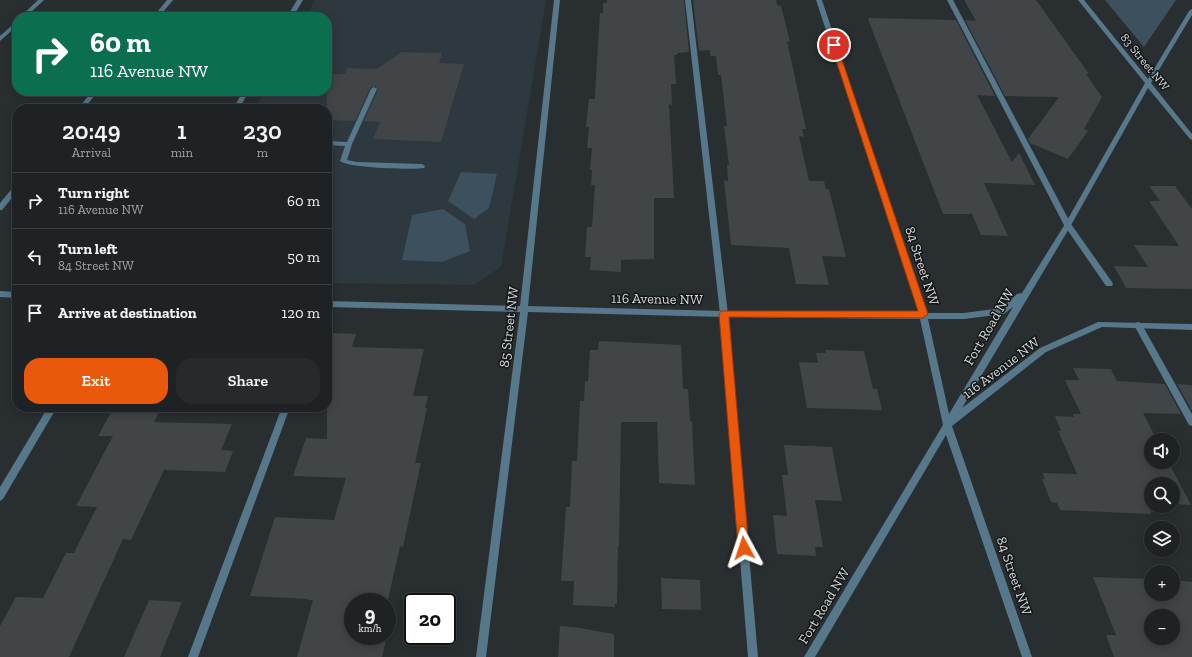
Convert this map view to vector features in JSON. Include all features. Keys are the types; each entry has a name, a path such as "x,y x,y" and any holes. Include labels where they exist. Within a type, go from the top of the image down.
{"street":[{"path":"28,12 41,0"},
{"path":"160,12 170,0"},
{"path":"293,12 300,0"},
{"name":"85 Street NW","path":"481,657 524,309 557,0"},
{"path":"688,0 724,314 753,657"},
{"name":"84 Street NW","path":"819,0 923,314 947,425 1028,657"},
{"path":"950,0 1068,225 1109,284"},
{"name":"83 Street NW","path":"1081,0 1192,138"},
{"name":"Fort Road NW","path":"809,657 1026,291 1068,225 1148,83 1192,11"},
{"path":"0,39 12,28"},
{"path":"374,89 349,144 343,161 357,164 422,166"},
{"path":"85,104 91,96"},
{"path":"332,143 349,144"},
{"path":"0,208 12,193"},
{"name":"116 Avenue NW","path":"332,304 724,314 923,314 964,316 1004,311 1026,291"},
{"path":"0,294 12,294"},
{"name":"116 Avenue NW","path":"947,425 1043,350 1101,324 1192,327"},
{"path":"1138,325 1192,422"},
{"path":"0,496 50,412"},
{"path":"193,657 284,412"}],"shaded area":[{"path":"315,0 546,0 501,267 474,285 332,283 332,104 258,104 262,96 332,96 332,12 309,12"},
{"path":"1105,0 1176,0 1144,47"},
{"path":"461,172 497,174 489,208 474,219 448,201"},
{"path":"443,209 465,224 470,251 442,262 402,260 412,215"}],"building":[{"path":"607,0 684,0 689,52 677,53 677,55 674,55 676,84 671,84 672,105 669,104 674,198 654,198 654,259 621,260 621,272 590,270 591,257 585,257 587,227 592,227 595,185 591,185 592,170 590,170 592,148 587,148 589,127 586,127 589,99 595,99 600,13 603,13 603,3 607,3"},
{"path":"693,0 776,0 777,5 781,6 790,42 787,41 806,129 802,129 804,137 799,136 809,181 824,181 826,189 829,189 846,257 822,256 829,285 796,284 789,248 731,245 724,180 728,181 727,165 729,165 724,126 727,126 721,75 718,75 716,56 710,56 710,50 699,51"},
{"path":"964,0 1036,0 1089,74 1086,74 1102,97 1084,129 1088,131 1068,159 1030,143 1028,139 1059,97 1005,96 965,20 976,21"},
{"path":"868,19 956,20 995,96 977,95 1012,162 1019,153 1035,185 984,183 1008,236 981,235 972,214 943,214"},
{"path":"402,52 442,53 439,63 464,64 441,142 373,139 380,122 364,121 378,90 375,86 370,88 355,121 332,120 332,104 327,104 327,96 332,96 332,74 345,74 347,68 377,69"},
{"path":"1149,186 1175,186 1192,209 1192,289 1126,288 1114,266 1148,267 1134,245 1179,246 1149,201 1160,201"},
{"path":"332,333 356,334 352,347 424,349 413,396 428,396 425,408 427,408 415,463 421,463 403,547 400,546 389,593 344,593 344,645 385,645 382,657 297,657 313,600 250,596 275,517 334,520 346,478 293,476 306,438 327,439 327,412 332,412"},
{"path":"599,341 681,345 683,389 688,389 690,421 692,421 695,485 659,483 657,422 621,422 619,546 617,604 615,604 615,607 573,605 574,581 561,581 566,507 570,507 572,461 577,461 580,401 584,401 585,381 588,381 590,350 598,350"},
{"path":"825,350 864,351 873,389 877,389 882,410 807,408 799,362 818,363 816,353 826,353"},
{"path":"1073,368 1111,369 1117,381 1165,384 1181,414 1143,413 1153,433 1144,433 1144,469 1172,469 1176,477 1144,477 1144,513 1151,514 1060,510 1057,503 1051,502 1042,479 1045,479 1042,473 1077,474 1058,431 1061,431 1055,416 1074,417 1073,414 1081,414 1065,380 1079,380"},
{"path":"1177,384 1192,385 1192,411"},
{"path":"111,412 159,412 154,422 232,424 221,450 233,451 225,472 164,470 131,540 123,539 69,657 0,657 0,626 16,597 43,598 66,553 74,553 97,507 76,506 113,436 98,436"},
{"path":"784,445 832,447 842,501 815,500 823,547 815,547 816,556 777,554 773,515 787,516 782,475 788,475"},
{"path":"1180,484 1191,505 1180,504"},
{"path":"1093,577 1144,579 1144,601 1180,601 1180,581 1192,582 1192,657 1114,657 1106,635 1116,635"},
{"path":"661,578 700,580 701,610 662,609"},
{"path":"149,600 182,602 160,657 124,657"},
{"path":"560,626 614,634 614,657 558,657"}],"route":[{"path":"744,548 724,314 923,314 834,45"}]}
